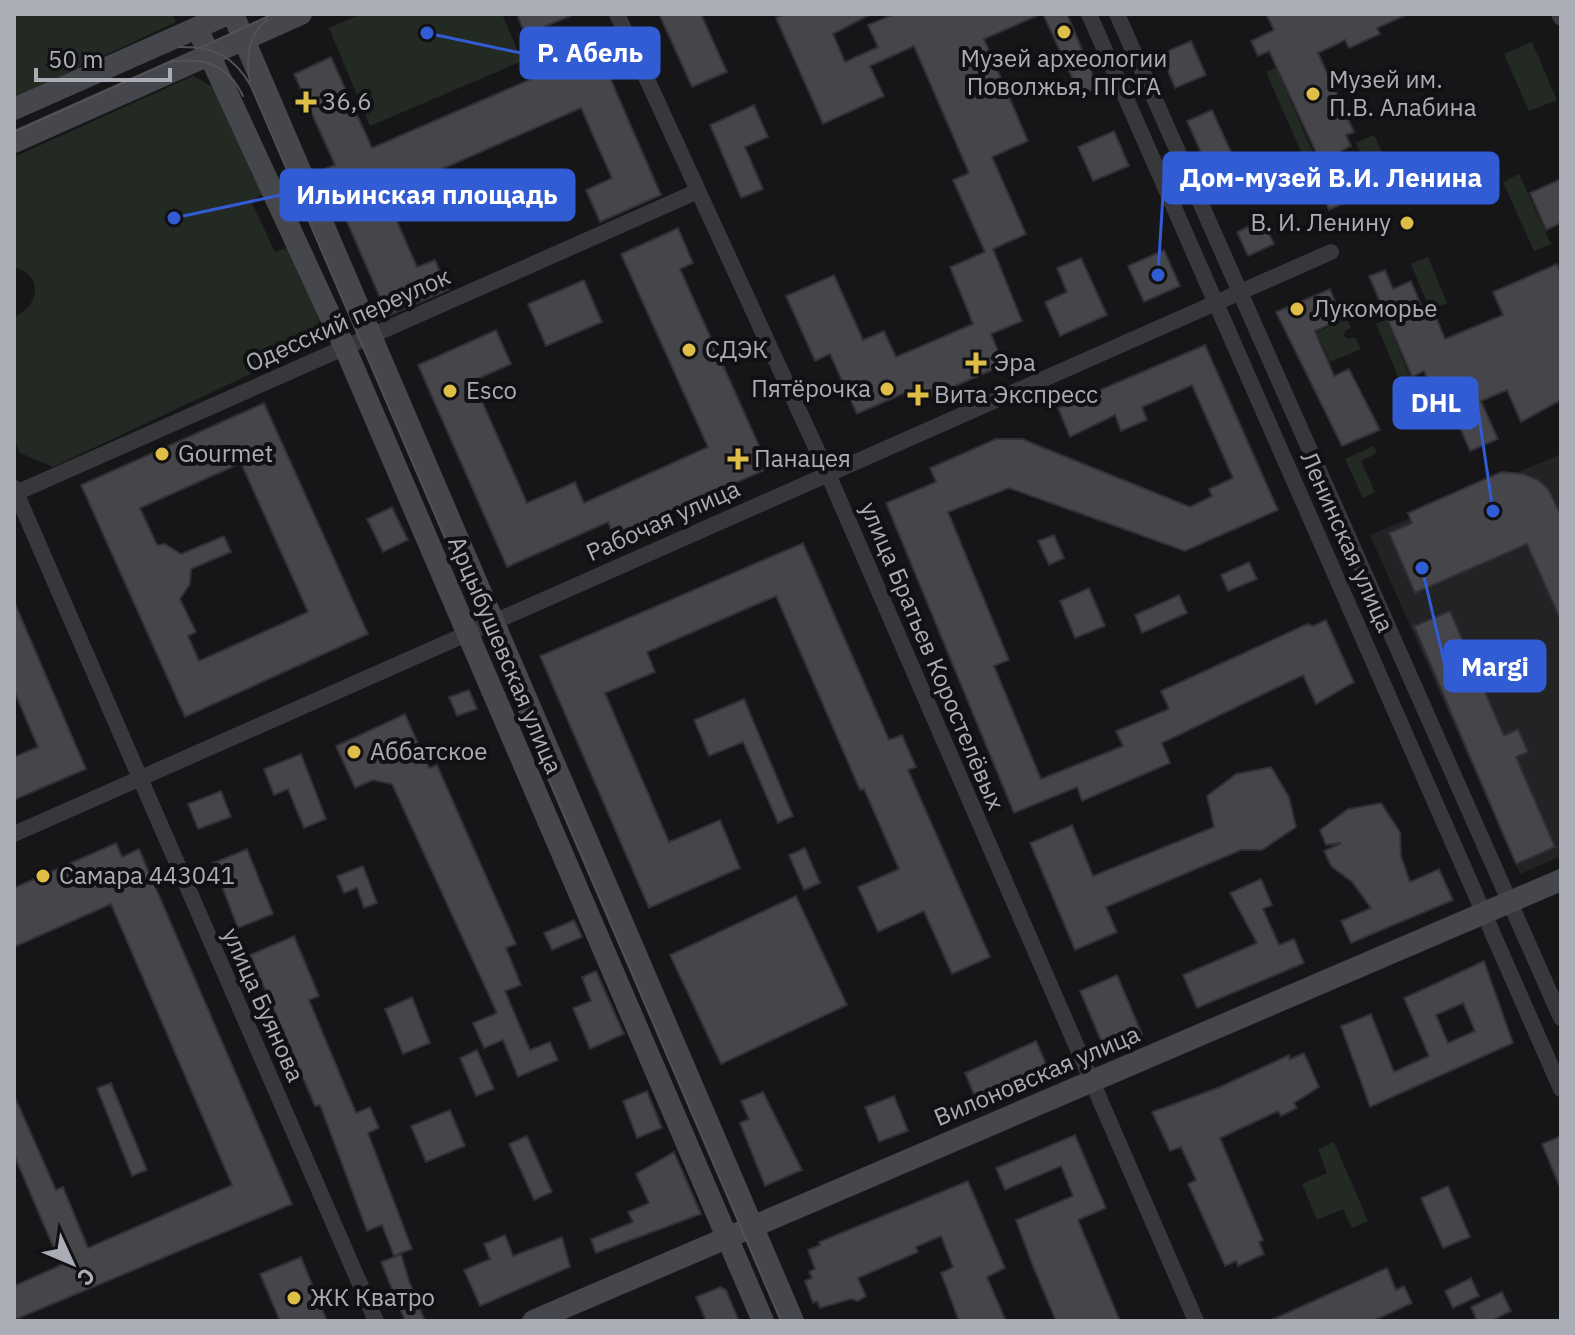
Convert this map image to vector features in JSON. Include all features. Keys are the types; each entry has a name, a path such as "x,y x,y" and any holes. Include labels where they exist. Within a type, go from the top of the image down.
{"main road":[{"path":"14,109 199,21 231,14"},
{"name":"Арцыбушевская улица","path":"231,14 793,1321"},
{"path":"14,142 301,14"},
{"name":"Арцыбушевская улица","path":"199,21 207,56 292,229 345,348 763,1321"},
{"name":"Вилоновская улица","path":"533,1321 1561,880"}],"street":[{"name":"улица Братьев Коростелёвых","path":"617,14 828,474 951,765 1093,1081 1196,1321"},
{"name":"Ленинская улица","path":"1089,14 1561,1089"},
{"name":"Ленинская улица","path":"1117,14 1353,555 1561,1018"},
{"name":"Одесский переулок","path":"15,490 698,191"},
{"name":"Рабочая улица","path":"14,834 1331,252"},
{"name":"улица Буянова","path":"15,490 376,1321"}],"shaded area":[{"path":"14,14 172,14 176,22 14,98"},
{"path":"361,14 502,14 522,61 370,126 329,28"},
{"path":"1532,42 1557,100 1529,111 1504,54"},
{"path":"1276,68 1319,166 1309,170 1266,72"},
{"path":"193,76 219,90 265,193 251,201 275,252 291,246 322,316 304,349 53,467 20,453 14,438 14,317 29,306 35,291 30,277 14,267 14,157"},
{"path":"1374,135 1395,181 1377,189 1356,143"},
{"path":"1519,174 1551,244 1534,251 1503,182"},
{"path":"1428,257 1447,303 1430,310 1411,264"},
{"path":"1347,319 1351,328 1345,331 1344,336 1349,339 1355,337 1361,349 1330,362 1317,332"},
{"path":"1386,319 1410,377 1400,381 1376,324"},
{"path":"1374,446 1377,453 1361,461 1375,492 1363,498 1345,459"},
{"path":"1561,454 1561,856 1520,874 1370,535"},
{"path":"1334,1142 1368,1221 1352,1228 1343,1209 1317,1220 1302,1184 1327,1173 1318,1149"}],"building":[{"path":"517,14 575,14 525,35"},
{"path":"659,14 701,14 727,72 692,87"},
{"path":"785,14 871,14 833,34 845,62 878,47 868,25 894,14 1041,14 984,39 1028,141 992,157 1026,234 993,249 1022,321 991,334 1004,365 916,403 911,390 857,414 830,354 815,361 786,296 834,275 863,340 884,331 896,357 973,324 950,267 985,252 953,180 969,173 914,46 870,66 884,96 823,124 776,18"},
{"path":"1043,14 1067,14 1098,87 1080,95"},
{"name":"Музей им. П.В. Алабина","path":"1266,14 1408,14 1377,28 1380,34 1349,48 1345,40 1318,53 1354,132 1346,135 1351,146 1341,151 1352,174 1337,181 1346,202 1329,210 1318,186 1329,180 1269,51 1258,56 1251,41 1274,30"},
{"path":"1191,41 1206,75 1175,88 1161,54"},
{"path":"598,50 661,195 600,222 586,190 612,178 581,108 385,194 417,267 435,260 448,290 388,316 324,169 335,165 294,74 331,57 372,148"},
{"path":"754,105 768,137 745,147 763,189 741,198 710,125"},
{"path":"1212,110 1236,163 1242,161 1248,175 1217,189 1187,121"},
{"path":"1114,131 1129,166 1093,181 1078,147"},
{"path":"1561,179 1561,223 1546,230 1530,193"},
{"path":"1263,220 1274,244 1248,256 1237,232"},
{"path":"678,228 693,263 680,269 769,468 614,537 608,522 507,567 418,365 496,330 511,364 473,381 527,503 575,482 584,503 708,447 621,254"},
{"path":"1164,250 1180,286 1144,302 1128,266"},
{"path":"1081,258 1107,315 1060,336 1045,302 1067,292 1057,268"},
{"path":"1557,264 1561,274 1561,400 1521,422 1507,390 1481,401 1498,439 1470,451 1442,385 1432,390 1424,371 1412,377 1369,276 1385,270 1393,289 1411,281 1427,320 1436,317 1445,339 1503,315 1493,292"},
{"path":"584,280 602,322 546,346 528,304"},
{"path":"1330,289 1342,319 1315,331 1334,376 1349,369 1380,430 1342,446 1276,312"},
{"path":"1205,345 1278,510 1185,551 1009,488 948,512 1009,660 994,666 1041,779 1123,746 1116,731 1169,709 1161,691 1307,624 1313,626 1326,620 1354,682 1316,704 1303,675 1162,743 1170,763 1082,801 1077,787 1014,813 886,503 936,482 930,468 996,439 1022,439 1190,507 1212,496 1209,489 1233,478 1192,385 1142,407 1147,420 1121,431 1115,415 1070,437 1058,408"},
{"path":"264,403 368,634 185,717 81,485","holes":["241,463 308,612 199,661 188,636 196,632 180,599 190,584 191,569 231,552 224,536 181,554 165,544 157,545 140,508"]},
{"path":"1501,472 1524,474 1538,480 1548,489 1561,515 1561,621 1527,544 1415,593 1389,533 1412,523 1408,513"},
{"path":"392,507 408,540 383,552 367,519"},
{"path":"1054,535 1064,558 1049,565 1038,541"},
{"path":"803,543 889,740 902,735 916,767 908,770 990,957 952,974 924,911 878,932 858,887 899,869 864,789 860,790 776,596 647,652 655,672 605,693 669,842 720,820 740,868 649,908 540,656"},
{"path":"1249,562 1257,579 1228,591 1221,575"},
{"path":"1089,588 1105,626 1075,638 1060,601"},
{"path":"1179,595 1187,613 1142,633 1135,615"},
{"path":"14,601 86,769 14,800 14,757 38,747 14,691"},
{"path":"1450,611 1504,736 1518,729 1528,752 1516,757 1555,847 1516,864 1414,626"},
{"path":"469,690 477,709 457,716 449,697"},
{"path":"744,699 793,816 778,823 743,742 709,756 694,720"},
{"path":"405,714 429,768 437,765 516,944 506,948 521,985 505,991 530,1050 550,1042 558,1060 518,1077 503,1040 484,1048 473,1023 497,1013 392,784 373,780 355,788 336,746"},
{"path":"301,754 326,819 304,828 288,789 274,795 264,769"},
{"path":"1271,767 1289,797 1296,827 1262,850 1241,850 1106,907 1117,932 1075,950 1030,843 1072,825 1093,876 1214,827 1207,796 1236,774"},
{"path":"221,791 231,817 198,829 188,804"},
{"path":"1381,803 1400,832 1401,856 1410,882 1439,869 1453,900 1351,943 1341,921 1371,908 1352,882 1331,866 1324,851 1341,843 1326,845 1320,830 1348,809"},
{"path":"116,843 122,857 139,849 292,1204 14,1320 14,1286 61,1265 14,1155 14,1095 56,1190 63,1187 88,1248 232,1185 111,904 14,947 14,888"},
{"path":"805,848 820,883 804,890 789,855"},
{"path":"247,849 273,914 238,928 213,863"},
{"path":"363,866 377,903 364,908 357,888 344,893 337,876"},
{"path":"1261,879 1272,905 1263,909 1279,945 1294,939 1304,963 1197,1008 1183,975 1257,943 1230,893"},
{"path":"796,896 847,1005 721,1064 670,955"},
{"path":"574,920 582,937 552,950 544,933"},
{"path":"294,936 319,996 309,1000 356,1113 370,1107 379,1128 368,1133 412,1249 394,1256 382,1225 367,1231 320,1105 315,1106 250,955"},
{"path":"1484,961 1513,1043 1370,1107 1341,1026 1371,1014 1394,1072 1429,1056 1404,998","holes":["1463,1003 1475,1031 1448,1043 1436,1015"]},
{"path":"596,971 624,1034 590,1049 573,1008 591,1001 582,977"},
{"path":"1117,975 1142,1034 1105,1050 1080,991"},
{"path":"412,997 430,1043 403,1054 385,1009"},
{"path":"1036,1041 1050,1073 978,1104 965,1073"},
{"path":"477,1050 494,1089 476,1096 460,1058"},
{"path":"1304,1053 1319,1087 1294,1103 1297,1108 1281,1116 1278,1111 1220,1138 1263,1240 1259,1242 1264,1254 1238,1266 1236,1261 1225,1266 1188,1184 1196,1180 1181,1147 1170,1151 1152,1112 1220,1087 1289,1055 1290,1059"},
{"path":"111,1083 147,1170 132,1176 97,1088"},
{"path":"647,1091 662,1128 637,1138 623,1101"},
{"path":"763,1092 802,1170 765,1186 740,1123 749,1119 741,1101"},
{"path":"894,1096 908,1131 879,1142 865,1107"},
{"path":"450,1110 465,1146 426,1162 411,1126"},
{"path":"1075,1135 1106,1208 1078,1220 1120,1321 1056,1321 1032,1264 1016,1220 1073,1196 1061,1166 1005,1190 996,1168"},
{"path":"527,1136 552,1192 534,1200 509,1144"},
{"path":"1561,1136 1561,1190 1542,1144"},
{"path":"674,1152 701,1214 596,1253 591,1239 633,1222 628,1212 649,1203 636,1174"},
{"path":"968,1181 1005,1268 987,1277 1006,1321 959,1321 941,1273 953,1267 941,1236 916,1247 918,1252 858,1278 866,1296 858,1301 851,1299 820,1308 817,1301 813,1303 805,1281 812,1278 809,1272 815,1269 808,1250 820,1245 819,1242"},
{"path":"1448,1186 1470,1237 1443,1248 1421,1198"},
{"path":"505,1235 513,1256 562,1237 570,1267 480,1306 464,1270 490,1259 484,1244"},
{"path":"401,1254 425,1321 405,1321 381,1262"},
{"name":"ЖК Кватро","path":"301,1257 327,1321 280,1321 260,1274"},
{"path":"1387,1268 1396,1290 1404,1286 1412,1303 1373,1321 1269,1321"},
{"path":"1471,1278 1479,1296 1453,1308 1445,1291"},
{"path":"720,1287 726,1290 739,1321 706,1321 696,1297"},
{"path":"1502,1292 1511,1311 1491,1321 1477,1321 1471,1307"}],"tram line":[{"path":"200,48 273,14"},
{"path":"250,82 248,65 252,40 267,20"},
{"path":"179,47 202,48 221,55 237,67 251,86 781,1321"},
{"path":"14,132 174,60"},
{"path":"167,63 191,61 212,64 229,76 243,96"}],"place":[{"name":"Музей археологии Поволжья, ПГСГА","path":"1064,32"},
{"name":"Р. Абель","path":"427,33"},
{"name":"Музей им. П.В. Алабина","path":"1313,94"},
{"name":"36,6","path":"306,102"},
{"name":"Ильинская площадь","path":"174,218"},
{"name":"В. И. Ленину","path":"1407,223"},
{"name":"Дом-музей В.И. Ленина","path":"1158,275"},
{"name":"Лукоморье","path":"1297,309"},
{"name":"СДЭК","path":"689,350"},
{"name":"Эра","path":"976,363"},
{"name":"Пятёрочка","path":"887,389"},
{"name":"Esco","path":"450,391"},
{"name":"Вита Экспресс","path":"918,395"},
{"name":"Gourmet","path":"162,454"},
{"name":"Панацея","path":"738,459"},
{"name":"DHL","path":"1493,511"},
{"name":"Margi","path":"1422,568"},
{"name":"Аббатское","path":"354,752"},
{"name":"Самара 443041","path":"43,876"},
{"name":"ЖК Кватро","path":"294,1298"}]}
